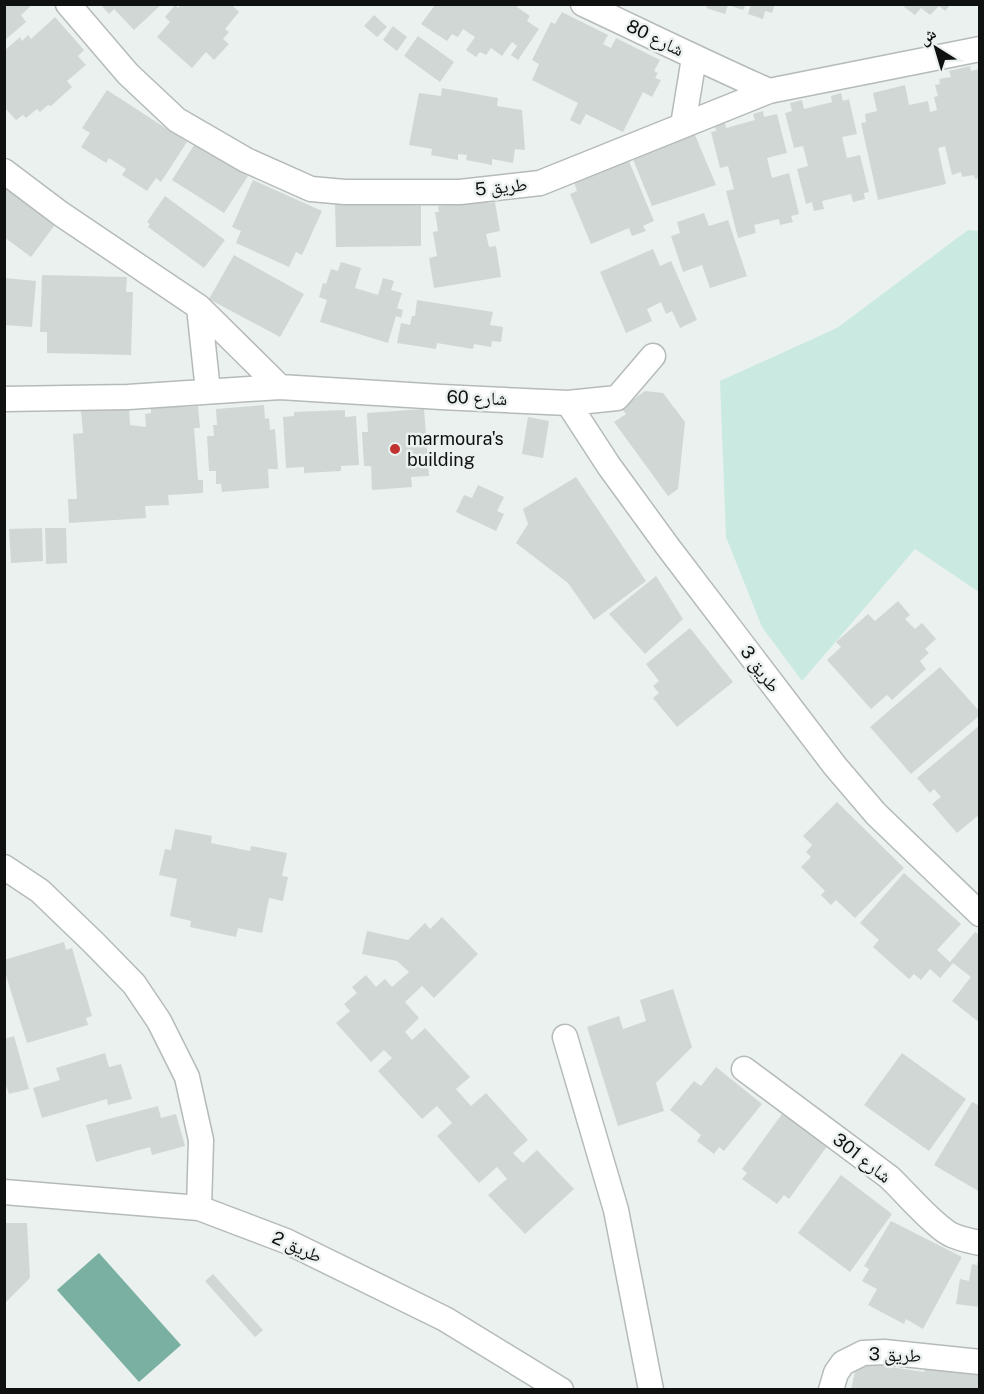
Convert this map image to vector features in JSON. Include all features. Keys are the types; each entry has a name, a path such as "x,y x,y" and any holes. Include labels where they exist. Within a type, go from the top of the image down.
{"street":[{"name":"طريق 5","path":"68,4 128,74 177,120 246,160 311,189 345,192 460,192 540,183 769,91 980,49"},
{"name":"شارع 80","path":"582,4 769,91"},
{"name":"شارع 80","path":"683,125 694,58"},
{"path":"4,171 61,214 199,307 280,387"},
{"path":"199,307 208,392"},
{"name":"شارع 60","path":"4,399 128,397 280,387 568,403 618,398 653,356"},
{"name":"طريق 3","path":"568,403 609,466 668,547 835,766 876,814 980,914"},
{"path":"4,867 40,891 134,984 159,1021 187,1077 201,1140 199,1208"},
{"path":"565,1037 616,1210 651,1389"},
{"name":"شارع 301","path":"744,1069 889,1177 949,1234 980,1243"},
{"name":"طريق 2","path":"4,1192 199,1208 286,1241 445,1319 561,1389"},
{"name":"طريق 3","path":"831,1389 836,1372 843,1363 864,1353 884,1352 980,1362"}],"shaded area":[{"path":"968,230 980,231 979,592 915,549 802,681 762,627 726,537 720,381 837,328"},
{"path":"99,1253 181,1345 139,1382 57,1290"}],"building":[{"path":"4,4 33,4 21,15 26,22 4,41"},
{"path":"100,4 162,4 134,30 114,9 109,14"},
{"path":"181,4 231,4 239,12 225,29 229,32 223,39 229,44 214,60 206,52 192,68 157,37 170,22 165,17 175,5 178,8"},
{"path":"708,4 746,4 743,10 728,5 725,14 706,8"},
{"path":"751,4 775,4 772,13 765,11 763,19 748,14"},
{"path":"906,4 951,4 945,11 939,6 930,15 921,8 915,15 904,7"},
{"path":"435,5 518,5 517,7 530,16 527,21 539,29 518,60 511,55 517,46 512,42 502,56 491,48 486,55 480,52 476,57 466,50 475,37 463,29 458,37 452,34 447,41 421,24"},
{"path":"562,12 608,35 603,44 611,48 616,38 660,60 654,71 658,73 655,78 661,80 652,97 643,92 623,132 586,114 580,125 570,120 578,103 532,80 539,64 532,60 551,22 555,24"},
{"path":"374,15 387,27 377,37 364,26"},
{"path":"55,17 84,50 78,56 86,65 67,81 72,87 51,106 48,105 40,112 37,109 26,118 23,115 16,120 4,107 4,51 20,37 22,41 28,35 31,39"},
{"path":"393,26 407,37 397,51 383,40"},
{"path":"418,36 454,62 440,82 404,56"},
{"path":"970,66 971,71 980,69 980,178 975,179 974,175 962,177 961,172 952,175 945,146 938,148 946,184 878,200 861,123 866,122 865,114 877,111 873,93 905,85 909,105 928,101 930,112 937,110 934,97 938,96 935,85 940,84 939,79 951,77 949,71"},
{"path":"442,88 498,98 497,106 522,110 525,150 515,149 513,163 492,159 492,165 466,160 467,155 458,154 458,160 431,155 432,149 409,145 419,93 441,96"},
{"path":"107,90 187,142 161,182 156,178 147,191 122,175 126,169 109,158 106,163 81,147 90,133 82,128"},
{"path":"841,93 843,101 849,99 857,134 842,137 847,158 860,155 869,192 864,193 865,199 853,202 851,194 822,201 824,209 814,211 812,202 806,204 797,169 808,166 803,146 794,148 785,113 792,111 790,103 802,100 804,109 832,102 831,96"},
{"path":"763,111 764,117 777,114 787,153 767,158 772,178 789,173 799,214 791,216 793,222 780,225 779,219 754,225 756,233 738,238 726,191 734,189 728,166 720,168 711,132 716,131 715,126 725,123 726,128 755,120 753,114"},
{"path":"695,135 716,185 652,206 632,157 666,137"},
{"path":"196,142 248,176 224,213 172,180"},
{"path":"628,159 654,221 643,226 646,231 632,236 629,228 591,244 570,194 577,191 574,182"},
{"path":"253,180 322,211 302,255 296,252 289,267 236,243 241,231 232,227"},
{"path":"4,182 57,222 31,257 4,237"},
{"path":"165,196 225,240 204,268 148,227 150,224 147,222"},
{"path":"487,198 488,203 495,202 500,231 486,234 489,247 496,246 501,277 434,288 429,258 437,256 433,232 438,231 435,212 439,212 438,206"},
{"path":"415,199 416,206 421,205 421,246 336,247 335,203"},
{"path":"704,213 709,226 728,220 747,276 710,288 702,265 683,272 671,236 680,233 677,222"},
{"path":"653,249 660,266 671,261 697,320 680,328 672,311 666,314 661,302 647,309 652,321 626,333 600,272"},
{"path":"234,255 304,294 280,337 209,299"},
{"path":"341,262 361,268 355,288 378,295 383,278 394,281 391,290 402,293 397,308 403,310 401,318 396,316 388,343 320,322 327,300 319,297 323,283 326,284 331,269 338,271"},
{"path":"42,275 127,277 126,292 133,292 131,355 47,353 47,332 40,332"},
{"path":"5,278 36,281 32,327 4,325"},
{"path":"417,300 493,312 490,325 503,327 501,342 492,341 491,347 474,344 473,349 437,343 436,349 397,343 401,323 410,325 412,316 415,316"},
{"path":"645,391 663,393 685,422 678,489 668,496 614,422 626,414 621,408"},
{"path":"186,400 186,407 198,406 200,428 194,428 198,480 203,480 203,493 168,495 169,505 145,506 146,518 69,523 68,499 77,499 73,434 83,433 81,411 129,407 130,425 146,427 145,414 151,413 151,408"},
{"path":"264,405 265,419 269,418 270,430 275,429 278,469 268,469 269,488 222,492 221,484 216,484 216,471 209,471 207,436 214,436 213,425 217,425 216,409"},
{"name":"marmoura's building","path":"424,409 429,476 411,477 412,487 372,490 371,466 364,466 362,432 368,432 367,413"},
{"path":"345,410 345,417 356,416 359,465 341,466 341,471 304,473 304,467 286,468 283,417 294,416 294,412"},
{"path":"528,417 549,421 543,458 522,454"},
{"path":"576,477 646,581 594,620 568,583 516,543 528,524 523,509"},
{"path":"478,485 504,497 497,511 504,514 496,531 456,512 464,495 472,498"},
{"path":"42,528 43,561 11,563 9,529"},
{"path":"45,528 66,528 67,563 46,564"},
{"path":"656,576 683,619 645,654 609,614"},
{"path":"898,601 910,615 905,619 915,629 922,623 936,639 925,649 929,653 920,661 926,669 892,700 887,695 871,709 827,660 841,647 836,642 868,614 875,621"},
{"path":"690,628 733,682 677,727 653,698 659,693 653,686 659,681 646,664"},
{"path":"940,667 980,712 980,715 911,774 870,727"},
{"path":"980,725 980,814 957,833 932,804 941,797 934,789 930,793 917,778"},
{"path":"837,802 904,868 855,918 836,900 831,905 821,895 825,891 801,867 811,857 806,852 812,845 803,836"},
{"path":"175,829 212,836 211,843 250,851 251,846 287,853 282,876 288,877 283,901 269,898 262,933 238,928 236,937 190,927 191,921 170,916 177,879 159,875 165,849 171,850"},
{"path":"904,873 961,924 937,950 950,962 975,932 980,935 980,1023 952,1001 971,977 953,963 940,978 930,969 921,980 914,974 909,979 873,947 879,940 860,923"},
{"path":"442,917 478,954 434,998 422,986 405,1002 419,1018 405,1032 412,1040 425,1028 470,1077 456,1089 471,1106 486,1093 528,1140 513,1153 523,1163 537,1150 574,1189 525,1234 488,1195 507,1179 497,1167 479,1183 437,1136 452,1123 437,1106 422,1119 378,1071 392,1058 384,1050 371,1062 336,1023 350,1011 344,1004 357,993 352,987 366,975 376,987 385,979 392,987 409,972 397,961 362,954 367,931 408,940 425,923 430,929"},
{"path":"64,942 66,950 72,948 92,1016 86,1018 88,1025 27,1043 4,969 4,960"},
{"path":"673,989 692,1047 656,1083 664,1111 618,1126 587,1027 619,1016 623,1029 646,1021 640,1000"},
{"path":"14,1036 29,1089 9,1094 4,1080 4,1039"},
{"path":"105,1053 109,1067 121,1064 132,1099 108,1105 107,1099 42,1118 33,1088 60,1080 56,1068"},
{"path":"902,1053 966,1099 929,1151 864,1105"},
{"path":"716,1067 762,1104 724,1151 719,1147 714,1154 697,1141 701,1135 670,1110 694,1081 701,1086"},
{"path":"972,1102 980,1106 980,1192 934,1165"},
{"path":"158,1106 161,1118 176,1114 185,1146 152,1155 150,1147 96,1162 86,1125"},
{"path":"785,1110 830,1142 789,1199 784,1195 777,1204 742,1179 747,1173 742,1169"},
{"path":"841,1175 892,1214 850,1272 798,1233"},
{"path":"891,1221 962,1257 923,1329 906,1319 904,1324 868,1305 877,1289 862,1281 869,1269 864,1266"},
{"path":"4,1223 27,1223 30,1278 4,1304"},
{"path":"978,1259 980,1307 956,1304 960,1279 969,1281 972,1264 977,1265"},
{"path":"213,1274 263,1330 255,1337 205,1281"},
{"path":"857,1362 924,1372 926,1365 980,1373 980,1390 851,1390"}],"place":[{"name":"marmoura's building","path":"395,449"}]}
